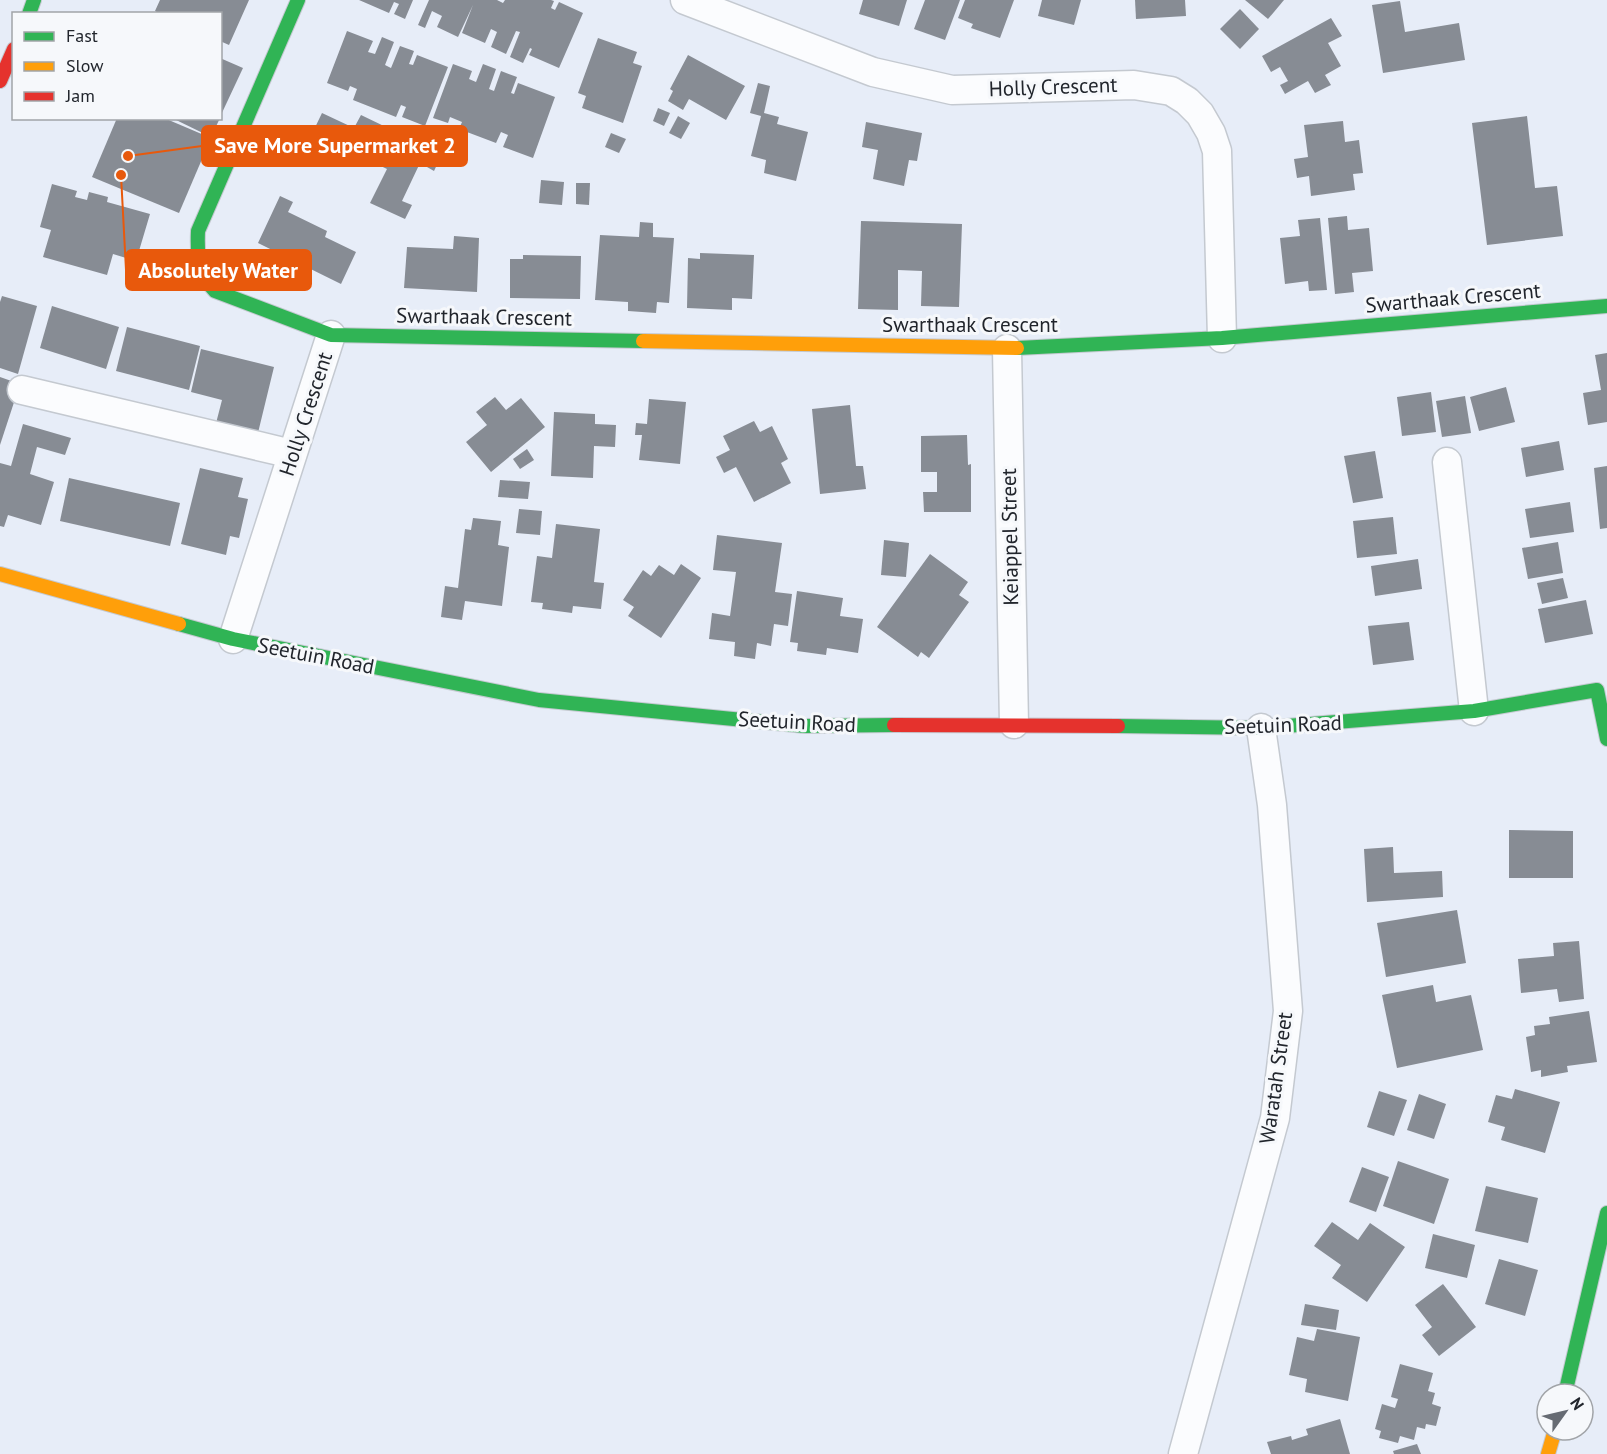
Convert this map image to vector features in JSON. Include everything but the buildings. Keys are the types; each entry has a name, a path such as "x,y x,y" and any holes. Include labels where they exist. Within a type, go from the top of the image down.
{"street":[{"name":"Holly Crescent","path":"233,639 331,335 215,291 204,279 197,252 198,231 298,0"},
{"name":"Holly Crescent","path":"685,0 873,72 952,90 1134,85 1171,92 1187,100 1200,114 1212,133 1216,151 1222,338"},
{"path":"0,81 12,54"},
{"name":"Swarthaak Crescent","path":"331,335 1007,350 1222,338 1607,306"},
{"name":"Keiappel Street","path":"1007,350 1014,724"},
{"path":"22,390 292,454"},
{"path":"1447,462 1474,711"},
{"name":"Seetuin Road","path":"0,574 233,639 539,700 805,726 1014,724 1261,728 1474,711 1602,690"},
{"path":"1602,690 1607,738"},
{"name":"Waratah Street","path":"1183,1454 1275,1118 1288,1011 1272,805 1261,728"},
{"path":"1568,1382 1607,1213"}],"traffic: fast":[{"path":"30,12 34,0"},
{"path":"298,0 198,231 202,271 215,291 331,335 643,341"},
{"path":"1017,348 1222,338 1607,306"},
{"path":"179,624 233,639 539,700 805,726 894,725"},
{"path":"1118,726 1261,728 1474,711 1597,690 1607,739"},
{"path":"1568,1382 1607,1213"}],"traffic: slow":[{"path":"643,341 1017,348"},
{"path":"0,574 179,624"},
{"path":"1548,1454 1552,1442"}],"traffic: jam":[{"path":"0,81 12,54"},
{"path":"894,725 1118,726"}],"place":[{"name":"Save More Supermarket 2","path":"128,156"},
{"name":"Absolutely Water","path":"121,175"}]}
